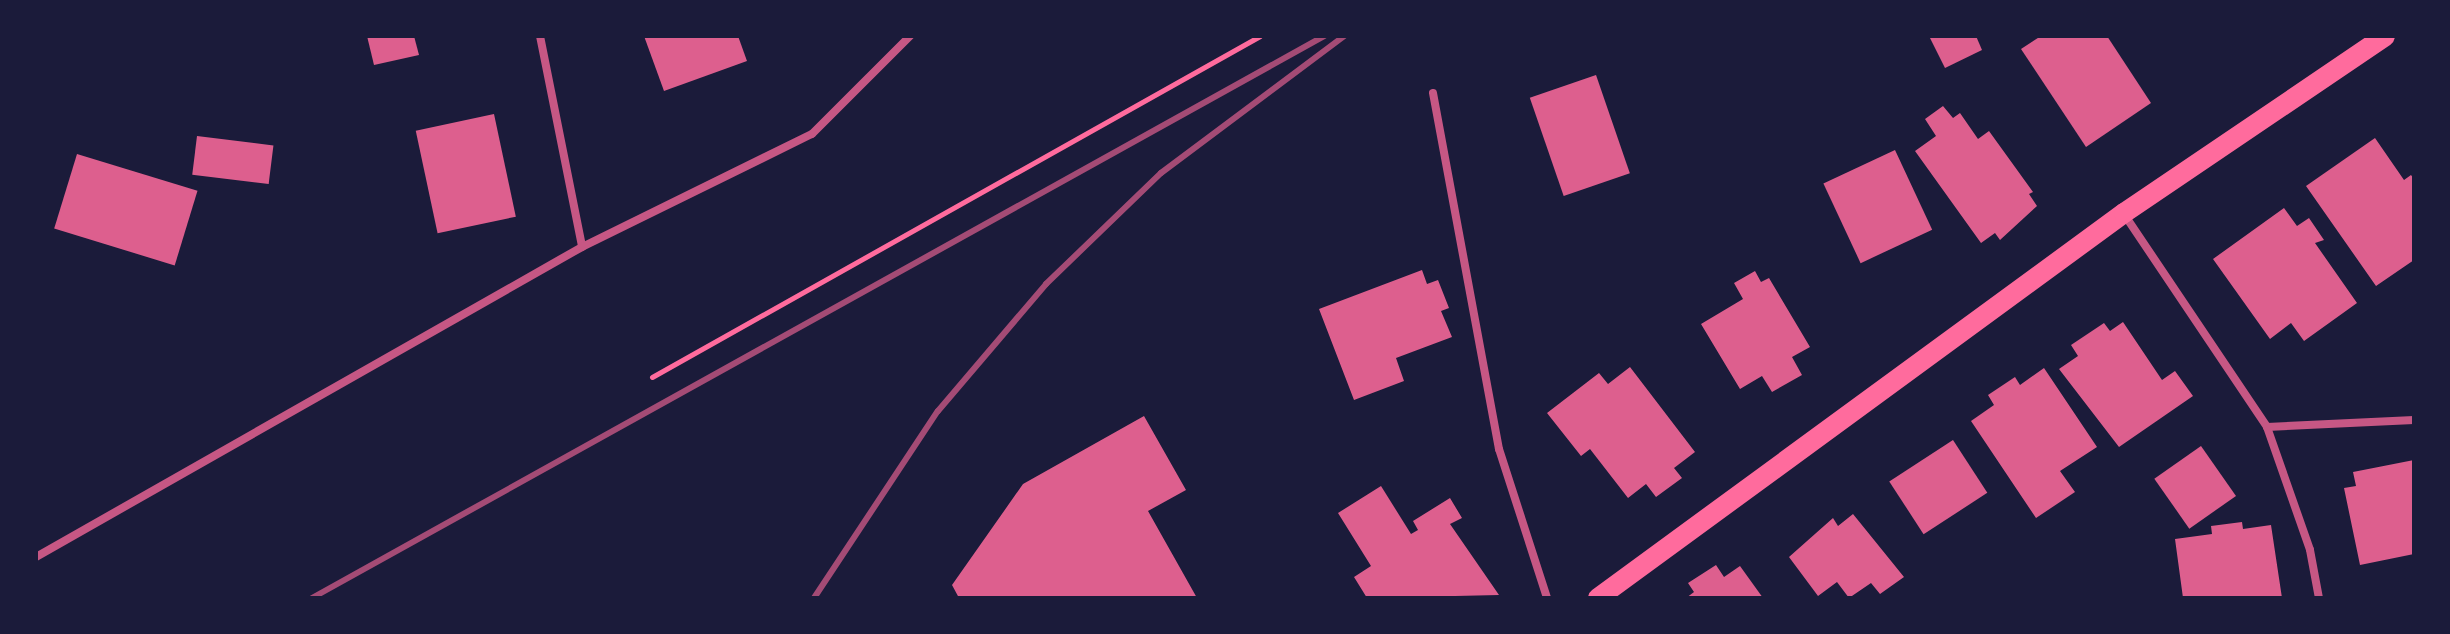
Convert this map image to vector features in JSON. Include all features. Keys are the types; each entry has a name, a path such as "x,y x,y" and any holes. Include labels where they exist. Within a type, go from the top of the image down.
{"main road":[{"path":"1598,598 2124,213 2385,36"}],"street":[{"path":"540,36 582,247"},
{"path":"36,557 582,247 812,134 910,36"},
{"path":"1433,93 1499,449 1547,598"},
{"path":"2124,213 2267,427 2310,550 2319,598"},
{"path":"2267,427 2414,420"}],"path":[{"path":"652,377 1260,36"}],"building":[{"path":"367,36 414,36 419,55 374,65"},
{"path":"644,36 738,36 747,61 664,91"},
{"path":"1929,36 1976,36 1982,50 1945,68"},
{"path":"2041,36 2107,36 2151,103 2086,147 2021,49"},
{"path":"1596,75 1630,173 1564,196 1530,98"},
{"path":"1943,106 1953,118 1960,113 1978,139 1989,131 2033,192 2029,194 2037,206 2000,240 1995,233 1981,243 1915,151 1936,136 1925,119"},
{"path":"494,114 516,217 438,233 416,131"},
{"path":"197,136 273,145 269,184 192,175"},
{"path":"2375,138 2404,180 2411,175 2414,179 2414,260 2376,286 2306,186"},
{"path":"1895,150 1932,230 1861,263 1823,183"},
{"path":"77,154 197,191 175,265 54,229"},
{"path":"2284,208 2297,226 2309,218 2324,240 2315,243 2357,303 2304,341 2291,323 2270,339 2213,259"},
{"path":"1422,270 1427,284 1438,280 1449,308 1441,311 1452,337 1396,358 1404,381 1354,400 1319,309"},
{"path":"1755,271 1761,282 1769,278 1810,347 1792,357 1802,375 1772,392 1762,376 1740,389 1701,324 1743,299 1734,283"},
{"path":"2123,322 2162,380 2175,371 2193,396 2119,447 2059,369 2078,356 2071,345 2104,323 2110,331"},
{"path":"1630,367 1695,452 1674,468 1682,478 1656,497 1646,484 1628,498 1590,449 1581,456 1547,413 1599,373 1608,384"},
{"path":"2044,368 2097,447 2060,471 2075,492 2036,518 1971,421 1994,405 1988,395 2015,377 2020,385"},
{"path":"1144,416 1186,490 1148,511 1197,598 959,598 952,585 1023,484"},
{"path":"1953,440 1987,493 1924,534 1889,481"},
{"path":"2201,446 2236,496 2189,529 2154,479"},
{"path":"2414,460 2414,554 2360,565 2344,488 2356,486 2353,472"},
{"path":"1381,486 1411,534 1418,530 1413,521 1450,498 1462,518 1450,524 1499,595 1367,598 1354,577 1371,566 1338,513"},
{"path":"1853,514 1904,577 1880,594 1871,583 1849,598 1837,582 1818,596 1789,557 1833,518 1838,526"},
{"path":"2242,522 2243,529 2271,525 2282,598 2183,598 2175,539 2212,534 2211,526"},
{"path":"1716,565 1724,577 1740,566 1763,598 1686,598 1694,592 1688,583"}],"railway":[{"path":"312,598 1324,36"},
{"path":"814,598 938,411 1046,284 1161,173 1344,36"}]}
